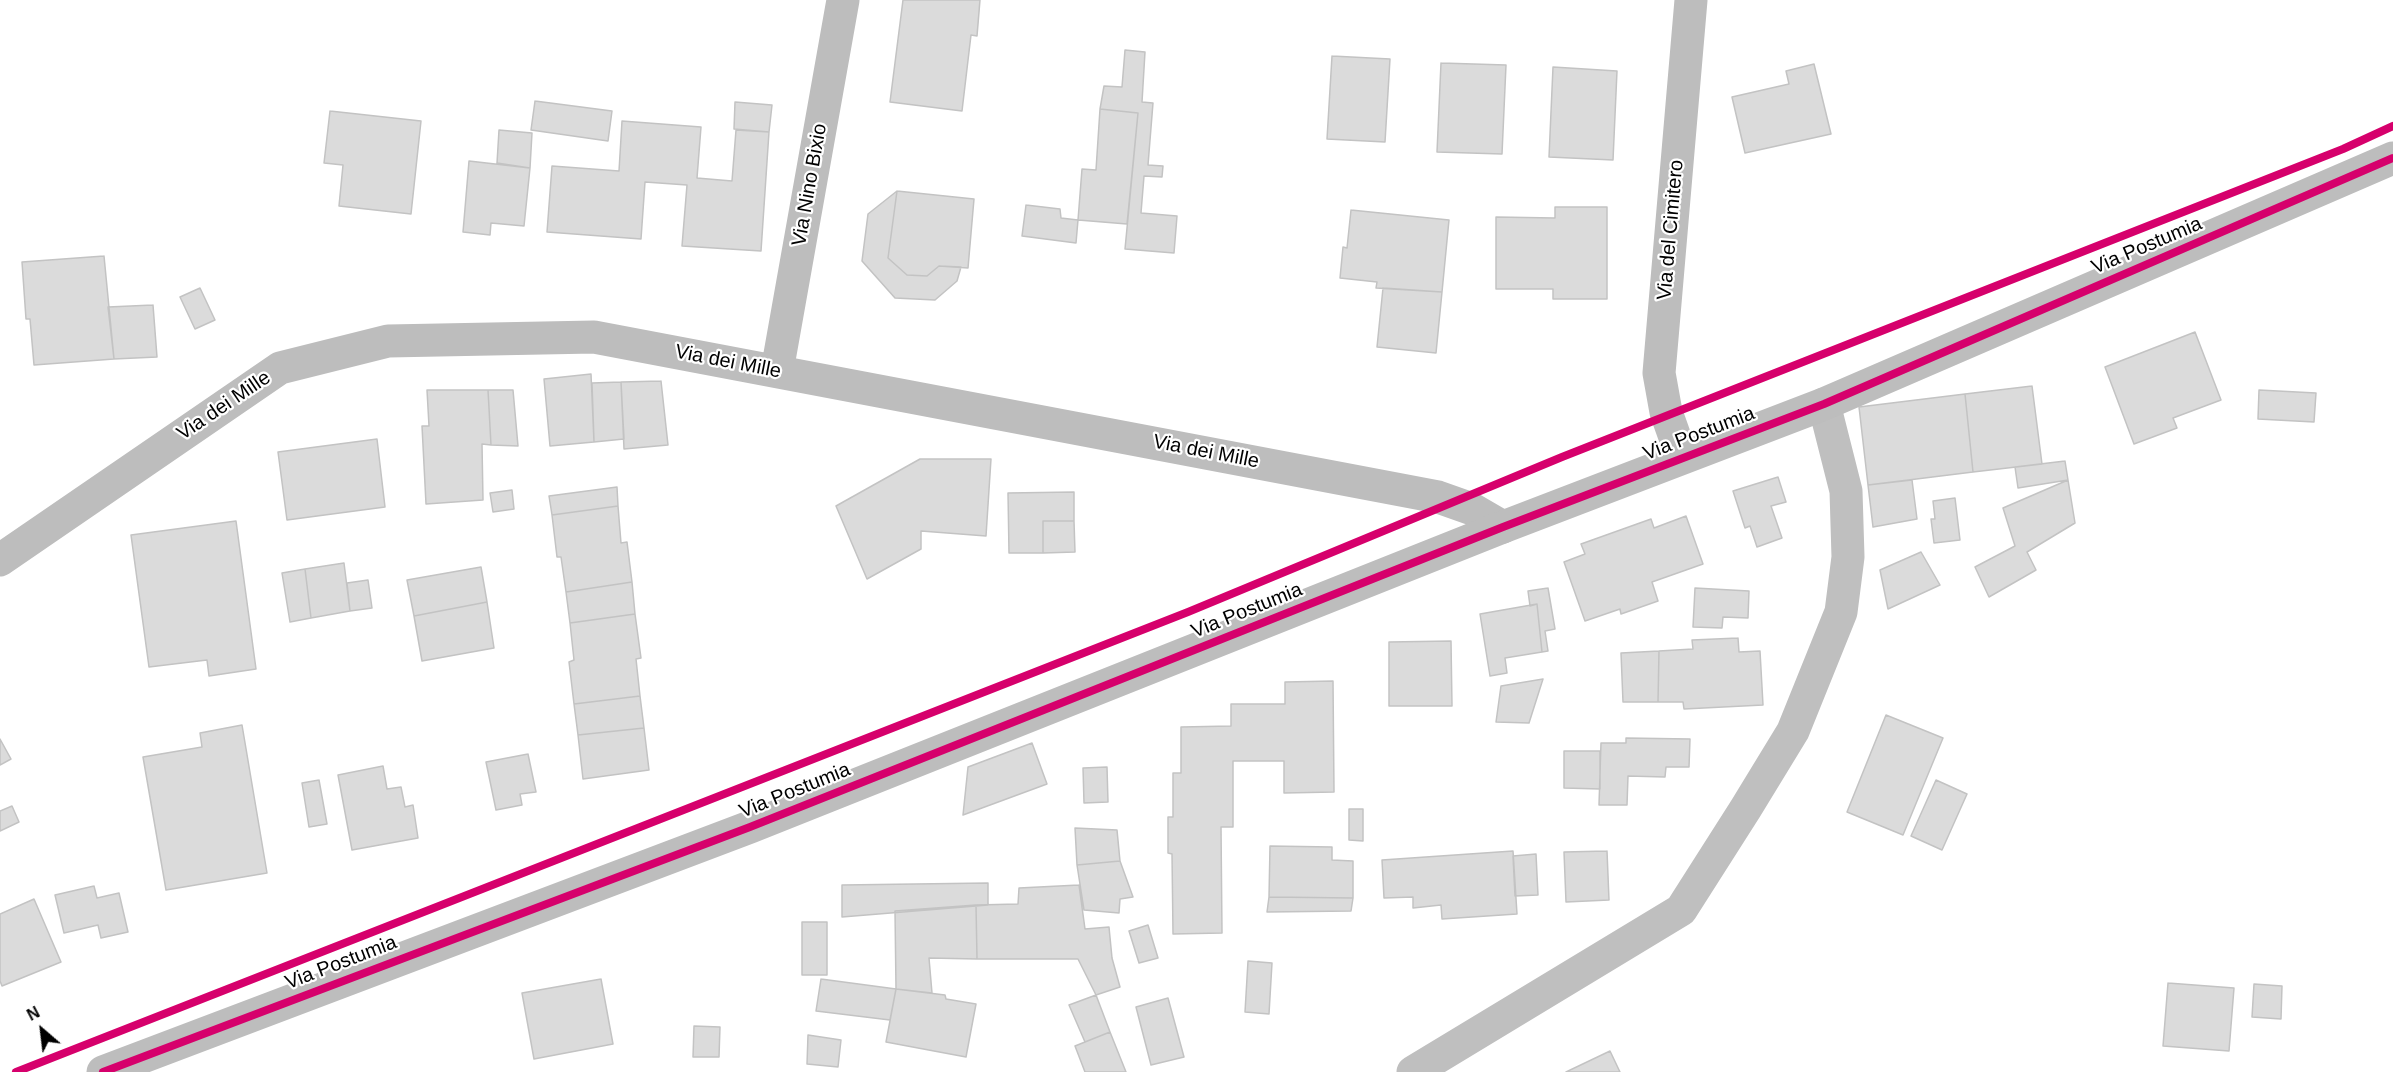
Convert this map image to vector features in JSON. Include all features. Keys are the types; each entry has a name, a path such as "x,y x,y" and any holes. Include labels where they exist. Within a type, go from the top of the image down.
{"main road":[{"name":"Via Nino Bixio","path":"777,371 843,0"},
{"name":"Via del Cimitero","path":"1682,458 1666,412 1659,373 1691,0"},
{"name":"Via Postumia","path":"103,1072 750,827 1503,527 1824,404 2393,158"},
{"name":"Via dei Mille","path":"0,561 280,368 388,341 594,337 1438,497 1472,510 1503,527"}],"street":[{"path":"1413,1072 1681,910 1793,731 1841,612 1848,557 1846,491 1824,404"}],"building":[{"path":"903,0 980,0 977,36 971,35 962,111 890,102"},
{"path":"1125,50 1145,52 1142,102 1153,103 1148,165 1163,166 1162,177 1144,176 1141,213 1177,216 1174,253 1125,249 1138,113 1100,109 1104,86 1122,87"},
{"path":"1332,56 1390,59 1385,142 1327,139"},
{"path":"1441,63 1506,65 1502,154 1437,152"},
{"path":"1814,64 1831,134 1745,153 1732,97 1789,84 1786,71"},
{"path":"1553,67 1617,71 1613,160 1549,157"},
{"path":"535,101 612,111 608,141 531,130"},
{"path":"735,102 772,105 769,132 734,129"},
{"path":"1100,109 1138,113 1127,224 1078,220 1082,169 1096,170"},
{"path":"330,111 421,121 411,214 339,206 343,165 324,163"},
{"path":"622,121 701,127 697,178 732,181 736,130 769,132 761,251 682,246 687,185 645,182 641,239 547,232 552,166 619,171"},
{"path":"499,130 532,133 530,168 497,163"},
{"path":"469,161 530,168 524,226 491,223 490,235 463,232"},
{"path":"897,191 888,258 907,275 927,276 939,266 961,267 957,281 935,300 895,298 862,261 868,214"},
{"path":"897,191 974,199 968,268 939,266 927,276 907,275 888,258"},
{"path":"1026,205 1060,209 1061,218 1078,220 1076,243 1022,236"},
{"path":"1555,207 1607,207 1607,299 1553,299 1553,289 1496,289 1496,217 1555,218"},
{"path":"1351,210 1449,220 1442,292 1376,288 1377,282 1340,278 1343,247 1347,248"},
{"path":"104,256 114,359 34,365 30,319 26,319 22,262"},
{"path":"200,288 215,320 195,329 180,297"},
{"path":"1383,288 1442,292 1436,353 1377,347"},
{"path":"153,305 157,357 114,359 108,307"},
{"path":"2195,332 2221,400 2173,418 2177,428 2134,444 2105,367"},
{"path":"591,374 594,442 550,446 544,379"},
{"path":"661,381 668,445 624,449 621,382"},
{"path":"621,382 624,439 594,442 592,383"},
{"path":"2032,386 2042,464 1973,472 1965,394"},
{"path":"427,390 488,390 491,445 482,444 483,500 426,504 422,426 429,426"},
{"path":"488,390 513,390 518,446 491,445"},
{"path":"2259,390 2316,393 2314,422 2258,419"},
{"path":"1965,394 1973,472 1868,485 1859,407"},
{"path":"377,439 385,507 287,520 278,452"},
{"path":"920,459 991,459 986,536 921,531 921,549 867,579 836,506"},
{"path":"2065,461 2068,480 2018,488 2015,467"},
{"path":"1778,477 1786,502 1771,506 1782,538 1757,547 1750,526 1745,528 1733,491"},
{"path":"1912,480 1917,519 1873,527 1868,485"},
{"path":"2068,480 2075,523 2027,552 2036,570 1989,597 1975,567 2015,546 2003,508"},
{"path":"617,487 618,506 552,515 549,496"},
{"path":"512,490 514,509 493,512 490,493"},
{"path":"1074,492 1074,521 1043,521 1043,553 1009,553 1008,493"},
{"path":"1955,498 1960,540 1934,543 1931,519 1935,519 1933,501"},
{"path":"618,506 621,543 627,542 632,582 566,592 561,557 557,557 552,515"},
{"path":"1686,516 1703,564 1652,582 1658,601 1621,614 1620,609 1585,621 1564,562 1585,554 1581,544 1651,519 1654,528"},
{"path":"236,521 256,669 209,676 207,660 149,667 131,535"},
{"path":"1043,521 1074,521 1075,552 1043,553"},
{"path":"1921,552 1940,585 1888,609 1880,570"},
{"path":"344,563 350,611 311,618 305,569"},
{"path":"481,567 487,602 414,616 407,580"},
{"path":"305,569 311,618 290,622 282,573"},
{"path":"368,580 372,608 350,611 347,583"},
{"path":"632,582 635,614 570,623 566,592"},
{"path":"1548,588 1555,629 1545,631 1548,651 1542,652 1537,604 1530,606 1528,591"},
{"path":"1695,588 1749,591 1748,618 1723,617 1722,628 1693,627"},
{"path":"487,602 494,648 422,661 414,616"},
{"path":"1537,604 1542,652 1505,658 1507,673 1490,676 1480,614"},
{"path":"635,614 641,658 636,659 640,696 574,704 569,662 574,660 570,623"},
{"path":"1738,638 1739,652 1760,651 1763,705 1684,709 1683,702 1658,702 1659,651 1693,649 1692,640"},
{"path":"1451,641 1452,706 1389,706 1389,642"},
{"path":"1659,651 1658,702 1623,702 1621,653"},
{"path":"1543,679 1529,723 1496,722 1501,686"},
{"path":"1333,681 1334,792 1284,793 1284,761 1233,761 1233,827 1221,827 1222,933 1173,934 1172,854 1168,853 1168,817 1173,817 1173,773 1181,773 1181,727 1231,726 1231,704 1285,704 1285,682"},
{"path":"640,696 644,728 578,735 574,704"},
{"path":"1886,715 1943,738 1903,835 1847,812"},
{"path":"242,725 267,873 166,890 143,757 202,747 200,733"},
{"path":"644,728 649,770 583,779 578,735"},
{"path":"1626,738 1690,739 1689,767 1666,767 1665,777 1628,776 1627,805 1599,805 1601,743 1626,743"},
{"path":"0,739 11,759 0,765"},
{"path":"1032,743 1047,784 963,815 968,767"},
{"path":"1564,751 1600,751 1600,789 1564,788"},
{"path":"528,754 536,792 520,794 522,805 496,810 486,762"},
{"path":"383,766 387,789 401,787 405,807 413,805 418,838 352,850 338,775"},
{"path":"1107,767 1108,802 1084,803 1083,768"},
{"path":"319,780 327,824 309,827 302,783"},
{"path":"1936,780 1967,794 1942,850 1911,836"},
{"path":"12,806 19,822 0,831 0,811"},
{"path":"1349,809 1363,809 1363,841 1349,840"},
{"path":"1075,828 1117,830 1120,861 1077,865"},
{"path":"1270,846 1332,847 1332,860 1353,861 1353,898 1269,897"},
{"path":"1513,851 1517,914 1442,919 1441,905 1413,908 1413,897 1384,898 1382,860"},
{"path":"1607,851 1609,900 1566,902 1564,852"},
{"path":"1536,854 1538,895 1515,896 1513,856"},
{"path":"1120,861 1133,897 1120,899 1119,913 1084,910 1077,865"},
{"path":"988,883 988,905 842,917 842,885"},
{"path":"1079,885 1085,929 1109,927 1112,958 1120,987 1096,995 1078,959 977,959 976,905 1018,904 1019,888"},
{"path":"94,886 97,898 119,893 128,932 101,938 98,925 64,933 55,895"},
{"path":"1269,897 1353,898 1351,911 1267,912"},
{"path":"34,899 61,962 2,986 0,981 0,914"},
{"path":"976,905 977,959 929,958 932,993 896,989 895,911"},
{"path":"802,922 827,922 827,975 802,975"},
{"path":"1148,925 1158,958 1139,963 1129,931"},
{"path":"1248,961 1272,963 1269,1014 1245,1012"},
{"path":"601,979 613,1044 534,1059 522,993"},
{"path":"821,979 896,989 890,1020 816,1011"},
{"path":"2168,983 2234,988 2229,1051 2163,1046"},
{"path":"2254,984 2282,986 2281,1019 2252,1017"},
{"path":"896,989 945,995 946,999 976,1004 966,1057 886,1042"},
{"path":"1096,995 1110,1032 1085,1042 1069,1005"},
{"path":"1168,998 1184,1057 1151,1065 1136,1007"},
{"path":"694,1026 720,1027 719,1057 693,1057"},
{"path":"1110,1032 1126,1072 1085,1072 1075,1046"},
{"path":"808,1035 841,1040 838,1067 807,1064"},
{"path":"1610,1051 1620,1072 1566,1072"}],"cycle path":[{"path":"16,1072 1188,612 1562,457 2343,149 2393,126"},
{"path":"103,1072 750,827 1503,527 1824,404 2393,158"}]}
